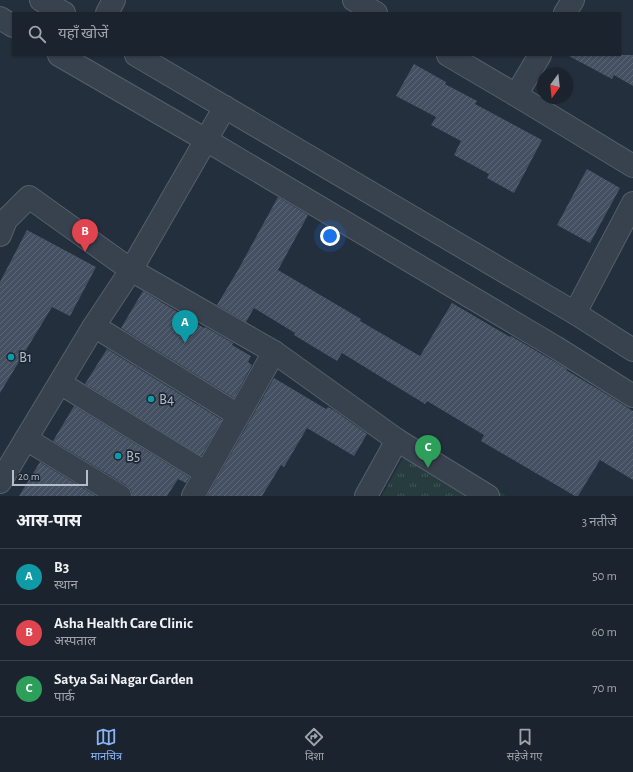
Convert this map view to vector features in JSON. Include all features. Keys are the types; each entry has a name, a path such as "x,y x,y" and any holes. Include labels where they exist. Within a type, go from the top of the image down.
{"street":[{"path":"41,0 62,12"},
{"path":"107,12 114,0"},
{"path":"354,0 374,12"},
{"path":"566,12 573,0"},
{"path":"0,18 12,25"},
{"path":"138,56 575,313 633,350"},
{"path":"450,56 633,166"},
{"path":"516,95 539,56"},
{"path":"73,59 206,140 555,347 633,396"},
{"path":"0,482 6,459 26,439 94,326 131,270 225,107"},
{"path":"0,235 6,220 29,197 131,270 274,352 397,440 488,496"},
{"path":"575,313 633,203"},
{"path":"94,326 238,415"},
{"path":"193,496 274,352"},
{"path":"60,383 206,473"},
{"path":"26,439 120,496"},
{"path":"366,496 397,440"}],"green space":[{"path":"413,440 506,496 382,496"}],"building":[{"path":"633,55 633,86 614,75 612,79 569,56"},
{"path":"414,64 446,82 445,84 477,101 475,104 542,140 514,193 487,178 489,174 454,155 461,141 431,125 436,117 396,96"},
{"path":"587,169 620,188 590,243 557,225"},
{"path":"278,197 308,215 278,270 420,356 452,303 567,369 566,370 633,411 633,480 600,460 578,496 575,496 481,441 484,435 427,401 425,404 342,353 337,361 294,335 295,333 254,308 246,322 217,305"},
{"path":"27,230 96,267 70,316 52,307 0,393 0,282"},
{"path":"143,291 204,328 205,327 233,343 232,345 251,356 248,362 252,365 234,398 121,328"},
{"name":"B4","path":"107,349 222,420 201,456 85,384"},
{"path":"274,378 326,409 328,407 335,411 367,434 354,456 307,428 284,467 281,465 262,496 207,496"},
{"name":"B5","path":"74,406 189,477 186,483 178,479 167,496 132,496 131,490 126,485 53,441"},
{"path":"40,462 96,496 19,496"}],"place":[{"name":"Asha Health Care Clinic","path":"85,252"},
{"name":"B3","path":"185,343"},
{"name":"B1","path":"11,357"},
{"name":"B4","path":"151,399"},
{"name":"B5","path":"118,456"},
{"name":"Satya Sai Nagar Garden","path":"428,468"}]}
